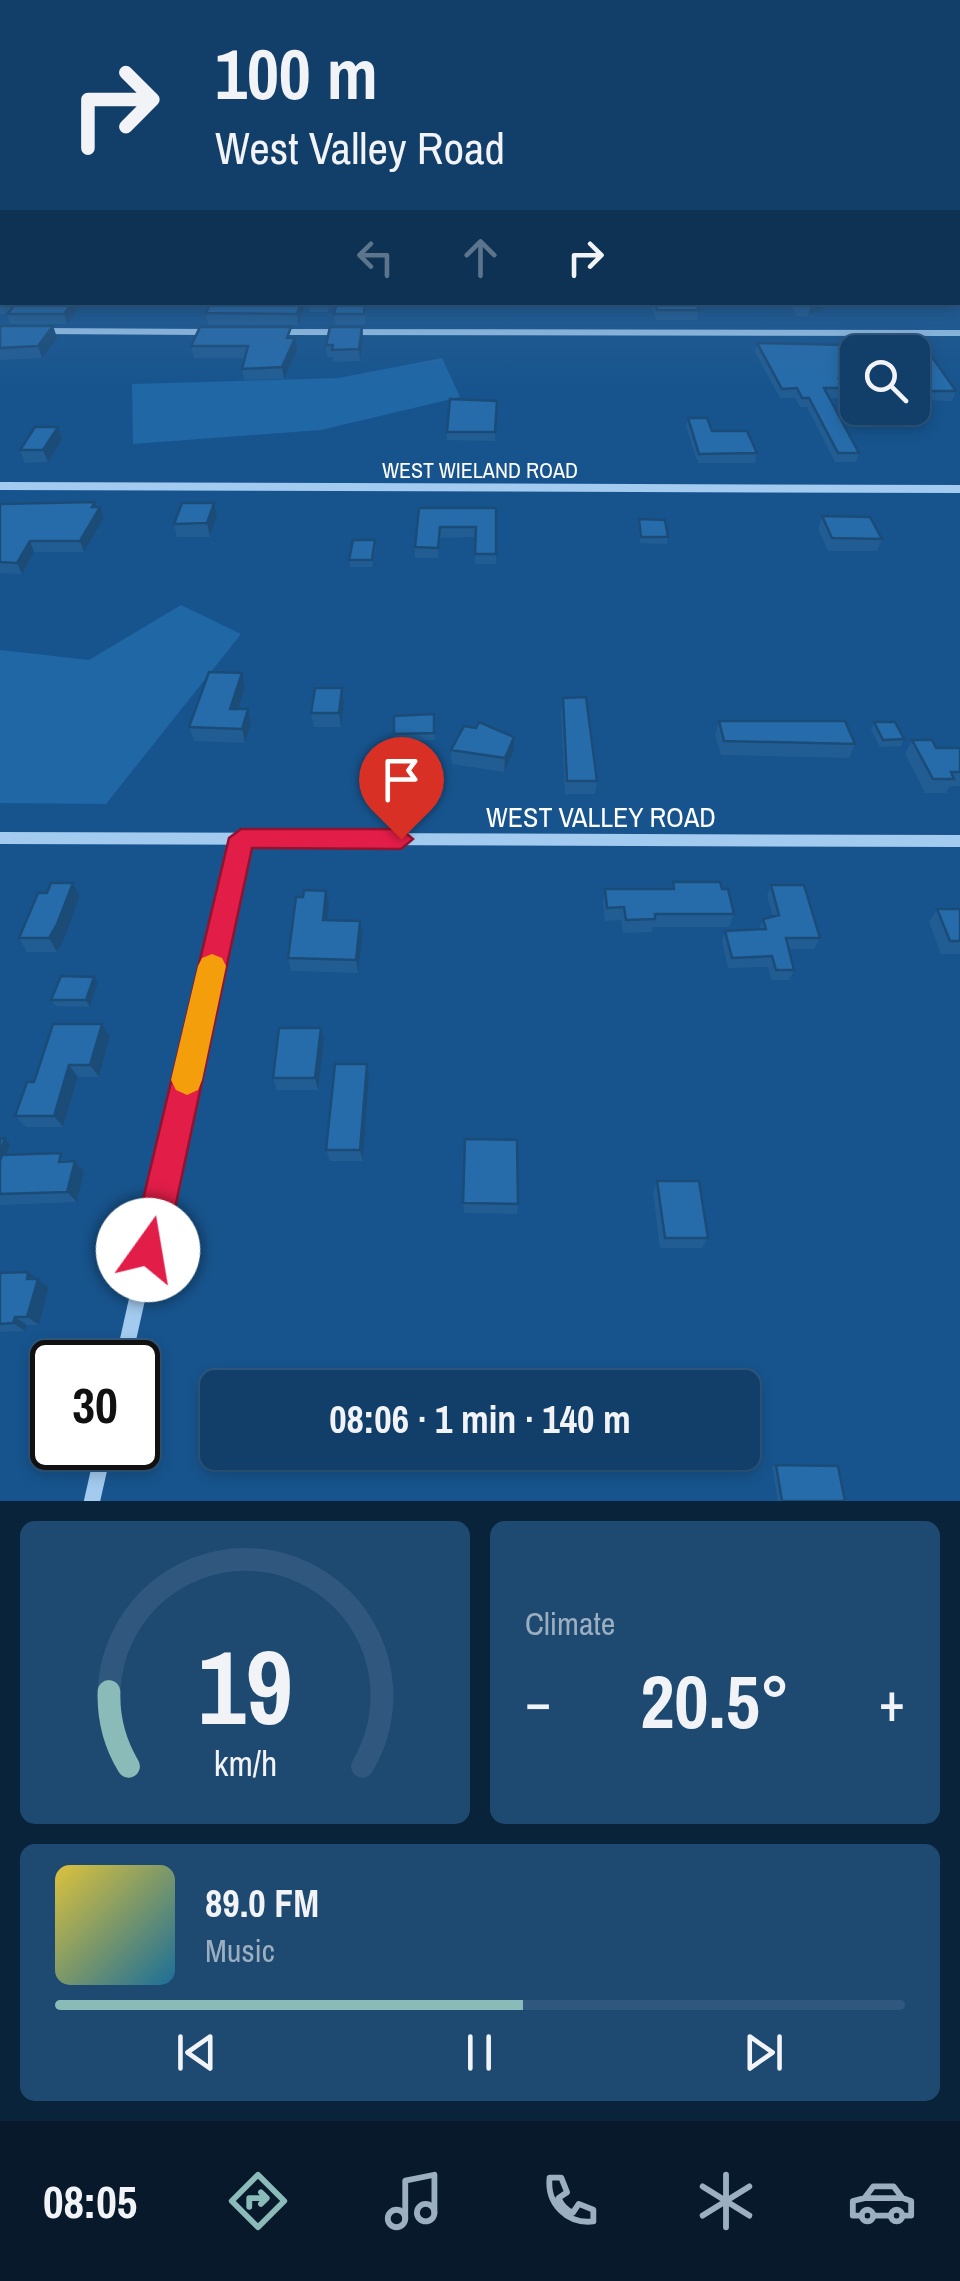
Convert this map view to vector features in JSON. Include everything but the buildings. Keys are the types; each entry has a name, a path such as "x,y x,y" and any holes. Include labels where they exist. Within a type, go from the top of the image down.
{"street":[{"path":"34,331 218,332"},
{"path":"277,332 960,333"},
{"name":"WEST WIELAND ROAD","path":"0,486 960,489"},
{"name":"WEST VALLEY ROAD","path":"0,838 960,841"},
{"path":"128,1340 241,838"},
{"path":"92,1501 99,1470"}],"shaded area":[{"path":"442,358 460,397 321,430 133,444 132,384 338,378"},
{"path":"181,605 241,634 106,804 0,803 0,650 89,660"}],"slow traffic":[{"path":"187,1080 212,966"}],"route":[{"path":"148,1250 241,838 401,839"}]}
